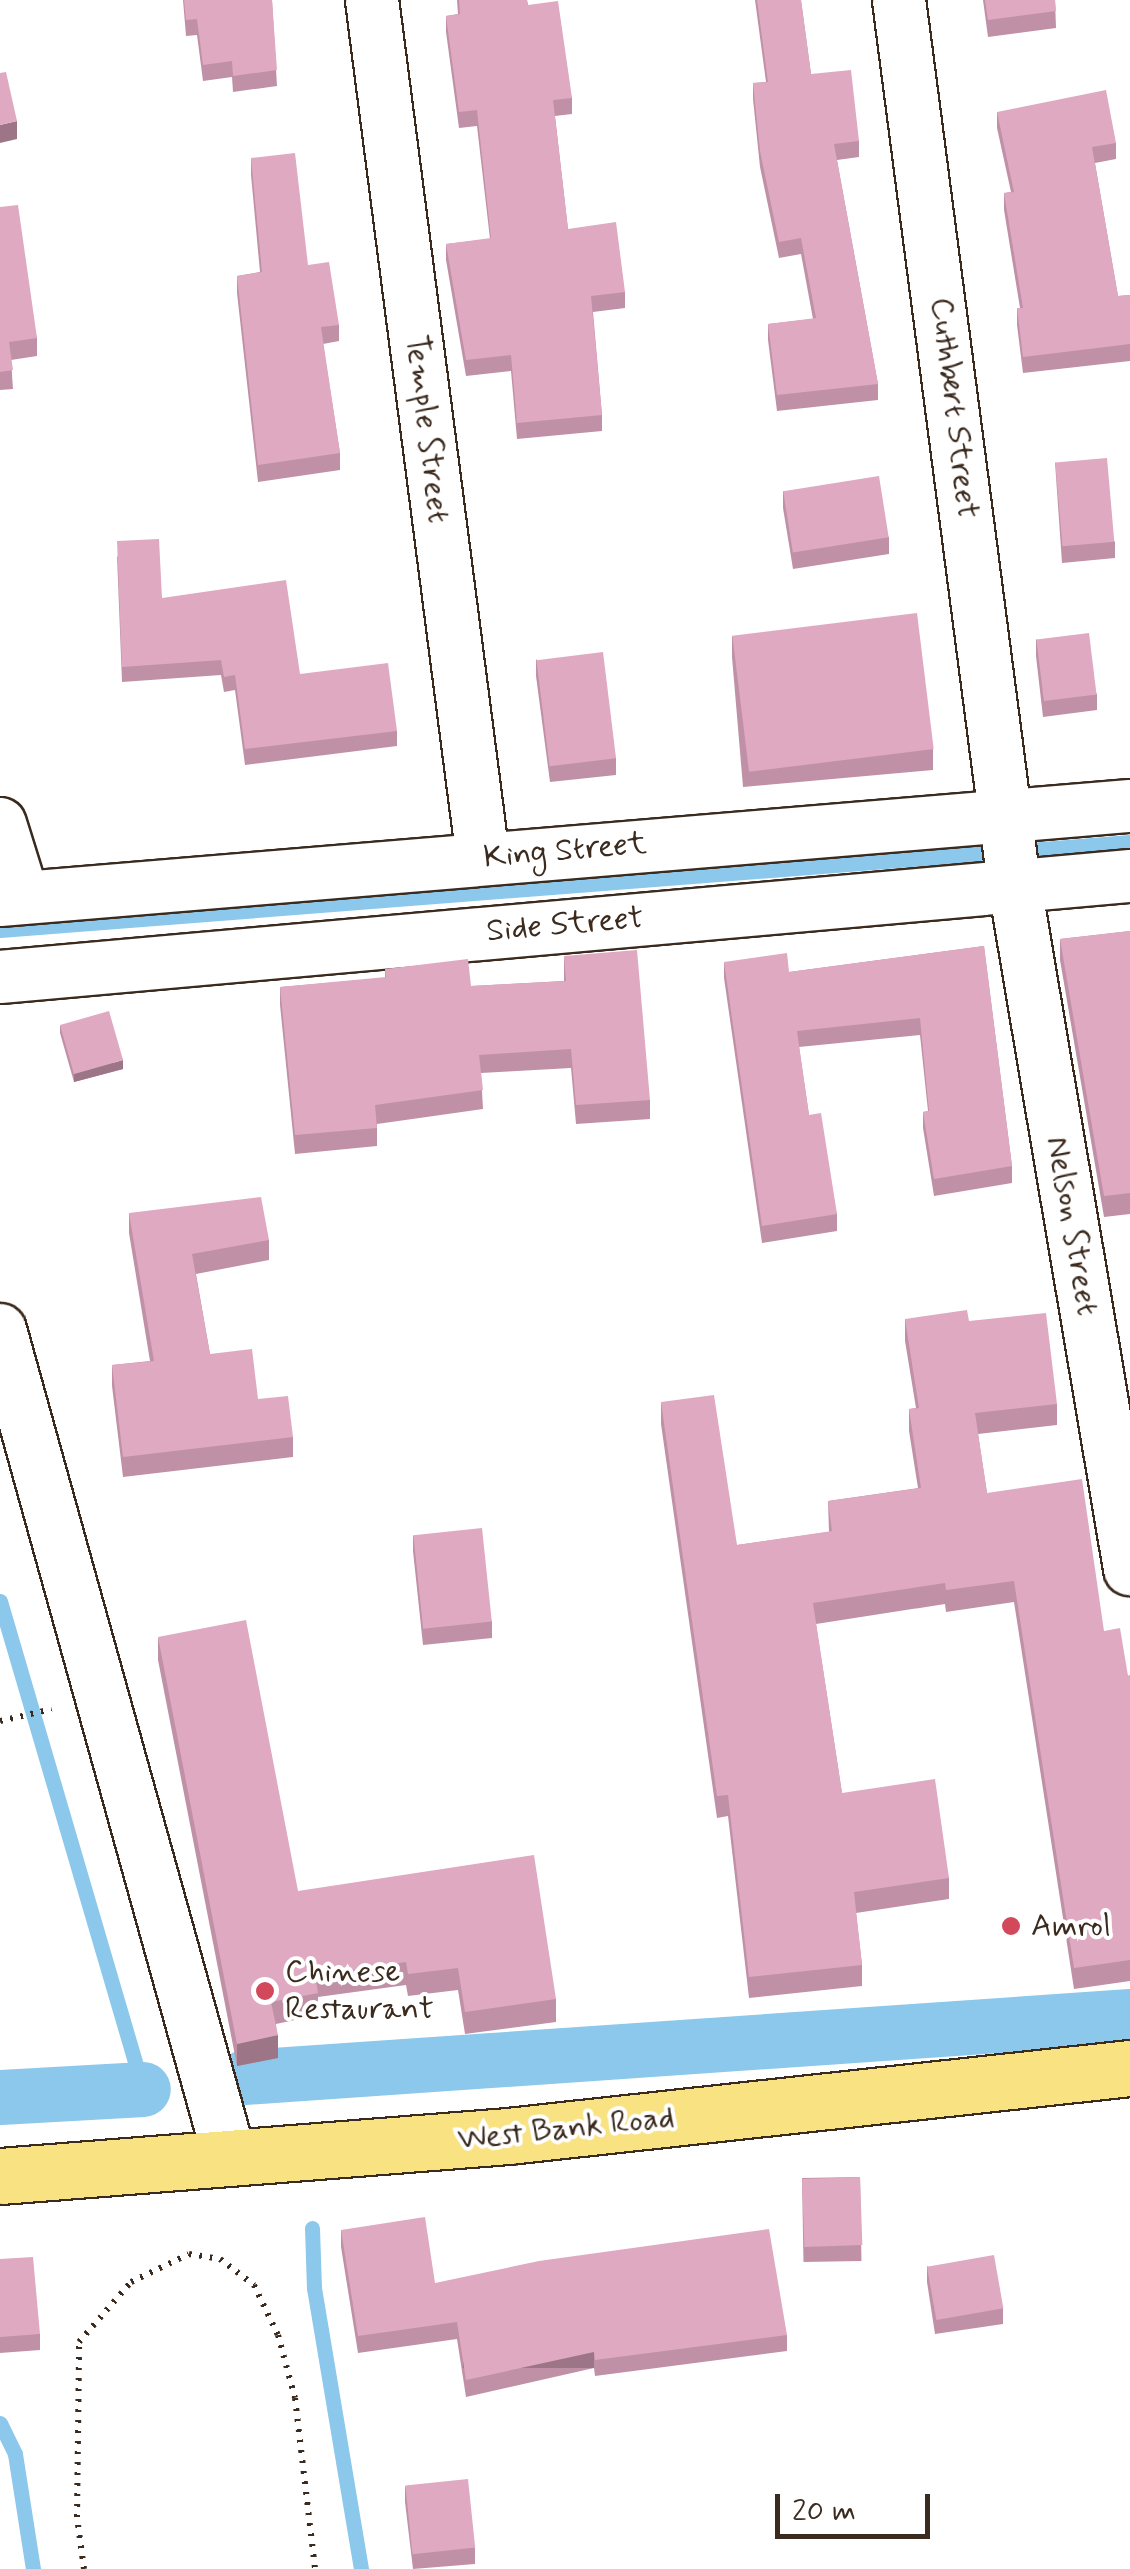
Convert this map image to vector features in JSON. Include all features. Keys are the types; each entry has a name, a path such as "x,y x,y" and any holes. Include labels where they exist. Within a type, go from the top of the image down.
{"main road":[{"name":"West Bank Road","path":"0,2176 230,2159 1130,2068"}],"street":[{"name":"Temple Street","path":"372,0 483,858"},
{"name":"Cuthbert Street","path":"900,0 1010,850"},
{"name":"King Street","path":"12,899 483,858 1010,850 1130,806"},
{"path":"0,824 12,899"},
{"name":"Side Street","path":"0,977 1010,850 1130,876"},
{"name":"Nelson Street","path":"1010,850 1130,1569"},
{"path":"0,1330 230,2159"}],"path":[{"path":"84,2569 77,2517 79,2342 130,2282 189,2254 220,2259 254,2285 278,2335 295,2398 315,2569"}],"building":[{"path":"184,0 272,0 277,70 233,76 232,61 203,65 197,19 186,20"},
{"path":"459,0 527,0 528,5 558,1 572,98 553,100 568,229 616,222 625,292 591,296 602,415 517,423 511,355 466,360 446,244 491,238 477,110 459,112 446,16 460,14"},
{"path":"757,0 801,0 811,74 851,70 859,141 834,144 878,384 777,395 768,324 816,318 801,238 779,242 760,151 753,83 768,82"},
{"path":"985,0 1055,0 1056,11 988,20"},
{"path":"6,72 17,121 0,125 0,73"},
{"path":"1106,90 1116,143 1092,147 1118,296 1130,295 1130,344 1023,357 1017,308 1023,308 1004,193 1014,192 997,112"},
{"path":"295,153 308,265 329,262 339,325 321,327 340,453 258,465 237,276 262,272 251,158"},
{"path":"18,205 37,338 9,342 13,370 0,372 0,207"},
{"path":"1107,458 1114,542 1063,546 1055,463"},
{"path":"879,476 889,537 793,552 783,491"},
{"path":"159,539 162,598 286,580 300,674 388,663 397,731 245,749 235,675 224,677 221,660 122,667 117,541"},
{"path":"917,613 934,749 749,772 732,636"},
{"path":"1089,633 1097,695 1044,701 1036,639"},
{"path":"603,652 616,758 550,766 536,660"},
{"path":"1130,931 1130,1193 1104,1196 1060,939"},
{"path":"984,946 1012,1166 934,1179 923,1112 929,1111 920,1018 797,1031 809,1115 821,1113 837,1214 762,1226 724,962 787,953 789,972"},
{"path":"637,950 650,1100 576,1105 571,1049 479,1055 483,1090 375,1105 377,1128 295,1135 280,987 386,977 385,969 468,959 471,986 566,981 564,956"},
{"path":"109,1011 123,1060 74,1074 60,1025"},
{"path":"261,1197 269,1240 192,1254 210,1354 252,1349 258,1399 288,1396 293,1437 123,1457 112,1365 154,1361 129,1213"},
{"path":"967,1310 969,1321 1046,1313 1057,1404 975,1413 987,1493 1082,1479 1104,1631 1120,1628 1130,1675 1130,1960 1074,1968 1014,1581 946,1590 945,1583 813,1603 842,1793 935,1779 949,1878 854,1892 862,1965 749,1977 728,1795 717,1796 661,1402 714,1395 737,1545 832,1531 828,1501 921,1488 909,1409 919,1408 905,1319"},
{"path":"482,1528 492,1621 423,1629 413,1535"},
{"path":"246,1620 298,1891 534,1855 556,1999 465,2012 458,1968 408,1974 406,1962 315,1975 318,1993 271,2002 278,2035 237,2044 158,1637"},
{"path":"860,2177 862,2245 804,2247 802,2179"},
{"path":"425,2217 435,2283 539,2261 769,2229 787,2335 595,2360 594,2352 466,2380 457,2322 358,2336 341,2230"},
{"path":"994,2255 1003,2308 936,2320 927,2267"},
{"path":"33,2257 40,2334 0,2337 0,2259"},
{"path":"468,2479 475,2548 413,2554 405,2486"}],"waterway":[{"path":"0,930 1130,842"},
{"path":"0,1601 143,2089"},
{"path":"244,2077 1130,2016"},
{"path":"0,2097 143,2089"},
{"path":"312,2228 314,2288 361,2569"},
{"path":"0,2423 15,2454 33,2569"}],"place":[{"name":"Amrol","path":"1011,1926"},
{"name":"Chinese Restaurant","path":"265,1991"}]}
